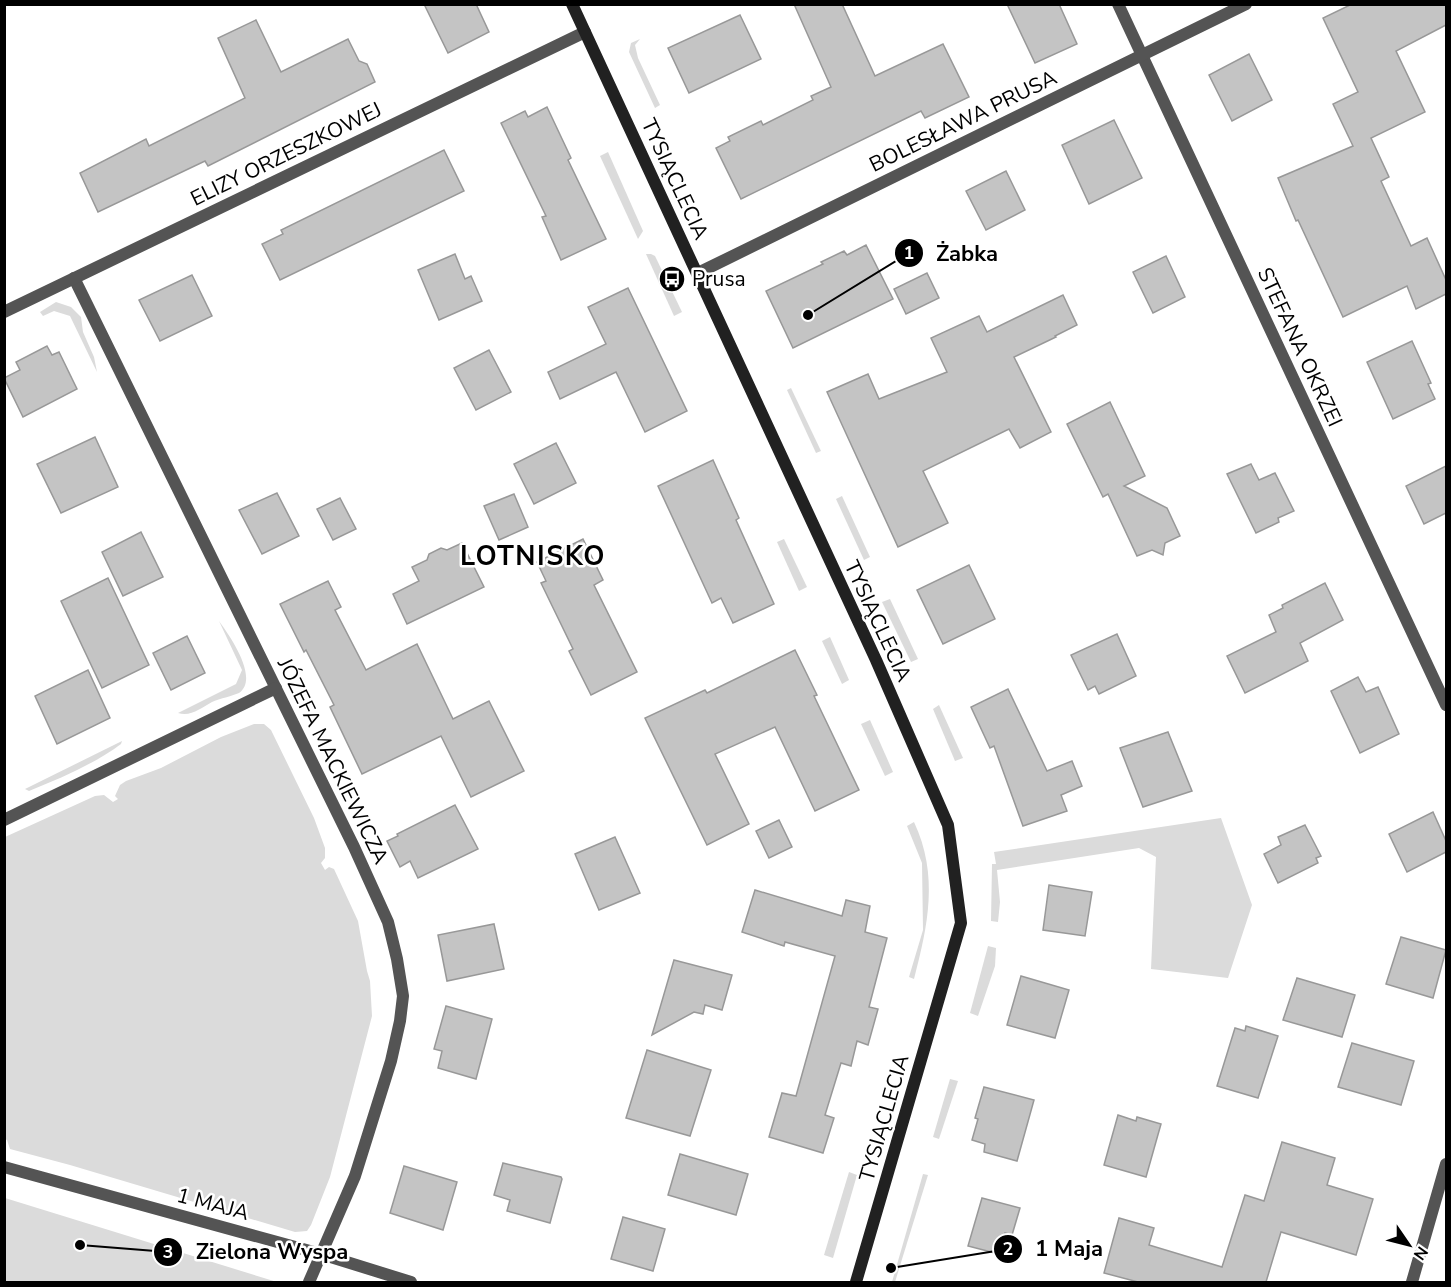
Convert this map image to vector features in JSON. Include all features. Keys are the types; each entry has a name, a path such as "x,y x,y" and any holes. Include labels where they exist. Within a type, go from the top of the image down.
{"street":[{"name":"TYSIĄCLECIA","path":"572,4 880,669 948,825 961,923 856,1282"},
{"name":"STEFANA OKRZEI","path":"1118,4 1446,705"},
{"name":"BOLESŁAWA PRUSA","path":"698,273 1246,4"},
{"name":"ELIZY ORZESZKOWEJ","path":"4,312 585,32"},
{"name":"JÓZEFA MACKIEWICZA","path":"74,278 354,846 388,922 397,959 403,996 391,1061 355,1176 309,1282"},
{"path":"4,820 276,688"},
{"path":"1412,1282 1446,1164"},
{"name":"1 MAJA","path":"4,1167 321,1254 411,1282"}],"shaded area":[{"path":"640,39 635,45 638,58 660,105 655,108 629,52 631,43"},
{"path":"608,152 643,231 638,239 600,156"},
{"path":"646,254 655,256 682,312 674,316"},
{"path":"56,302 71,307 81,317 83,332 94,357 97,372 70,316 54,311 43,316 40,312"},
{"path":"791,388 821,451 816,453 787,390"},
{"path":"842,496 870,557 864,560 836,499"},
{"path":"784,539 807,587 799,591 777,542"},
{"path":"890,599 918,659 911,662 882,602"},
{"path":"219,621 245,667 245,686 239,693 212,702 196,711 187,714 178,713 236,684 242,670"},
{"path":"830,637 849,680 842,684 822,641"},
{"path":"939,705 963,758 955,761 933,709"},
{"path":"870,720 893,772 885,776 861,724"},
{"path":"254,724 264,724 271,730 314,818 325,848 325,858 321,863 325,870 329,867 334,869 358,921 370,981 372,1016 330,1177 307,1231 295,1232 10,1149 5,1139 5,837 95,796 104,795 113,802 118,799 115,796 120,785 126,781 161,768 221,737"},
{"path":"122,741 111,751 77,770 29,791 25,789"},
{"path":"1221,818 1252,905 1228,978 1151,969 1156,857 1139,848 997,870 1000,902 998,922 991,921 992,864 996,864 994,852"},
{"path":"914,822 927,861 929,900 914,979 909,977 923,930 922,863 907,826"},
{"path":"988,946 996,948 995,966 978,1016 970,1013"},
{"path":"950,1079 958,1081 939,1139 933,1137"},
{"path":"849,1172 857,1175 833,1258 824,1255"},
{"path":"923,1174 928,1175 895,1282 892,1282"},
{"path":"5,1198 277,1282 5,1282"}],"building":[{"path":"424,4 476,4 489,32 448,53"},
{"path":"794,4 842,4 875,76 943,44 969,97 925,118 921,111 741,199 716,148 730,141 728,137 761,121 763,125 813,100 811,96 831,87"},
{"path":"1007,4 1059,4 1077,44 1035,63"},
{"path":"1352,4 1446,4 1446,25 1396,51 1425,112 1371,138 1389,177 1381,181 1411,246 1427,238 1446,280 1446,294 1416,309 1407,286 1343,317 1298,220 1296,221 1278,178 1353,146 1333,104 1358,92 1323,18"},
{"path":"740,15 761,59 689,93 668,48"},
{"path":"256,20 281,72 348,39 359,61 367,64 375,82 208,166 205,161 98,212 80,173 146,139 149,146 245,98 218,38"},
{"path":"1249,54 1272,100 1232,121 1209,75"},
{"path":"547,107 571,158 568,160 606,239 561,260 542,217 546,216 501,123 525,111 528,117"},
{"path":"1114,120 1142,178 1089,204 1062,145"},
{"path":"444,150 464,191 280,280 262,244 283,234 281,230"},
{"path":"1006,171 1025,210 986,230 966,191"},
{"path":"866,245 893,299 793,348 766,291 823,264 821,262 844,251 847,255"},
{"path":"455,254 465,279 471,276 482,301 439,320 418,270"},
{"path":"1166,256 1185,297 1153,313 1133,272"},
{"path":"927,273 939,298 906,314 894,289"},
{"path":"192,275 212,316 160,341 139,300"},
{"path":"628,288 687,411 645,432 616,372 560,399 548,372 606,344 588,307"},
{"path":"1063,295 1077,325 1014,357 1051,432 1020,448 1009,429 923,471 948,523 898,547 827,392 868,374 879,399 947,372 931,338 979,316 987,332"},
{"path":"1412,341 1431,383 1428,384 1435,399 1393,419 1367,362"},
{"path":"47,346 52,355 59,352 77,389 23,417 4,378 20,370 16,362"},
{"path":"489,350 511,392 476,410 454,368"},
{"path":"1110,402 1145,476 1124,486 1167,508 1180,536 1165,543 1163,555 1152,550 1137,556 1108,494 1103,497 1067,424"},
{"path":"95,437 118,487 61,513 37,464"},
{"path":"556,443 576,483 534,504 514,464"},
{"path":"713,460 739,518 736,520 774,604 733,623 721,598 712,603 658,486"},
{"path":"1251,464 1259,480 1275,473 1294,511 1278,518 1279,522 1256,533 1227,474"},
{"path":"1446,466 1446,513 1424,524 1406,486"},
{"path":"277,493 299,536 262,554 239,510"},
{"path":"514,494 528,527 499,540 484,506"},
{"path":"340,498 356,529 333,540 317,509"},
{"path":"141,532 163,577 123,596 102,552"},
{"path":"583,539 603,580 594,585 637,672 591,695 569,651 573,649 541,583 546,581 537,562"},
{"path":"462,543 484,587 407,624 393,594 419,581 412,567 427,560 429,554 441,548 447,550"},
{"path":"969,565 995,619 943,644 917,590"},
{"path":"108,578 149,665 102,688 61,601"},
{"path":"328,581 341,607 335,610 366,670 417,644 453,719 489,701 524,771 471,797 441,736 362,774 330,707 334,705 280,604"},
{"path":"1325,583 1343,620 1300,643 1308,661 1245,693 1227,656 1276,632 1269,615 1283,608 1282,605"},
{"path":"1117,634 1136,676 1099,694 1095,686 1088,690 1071,655"},
{"path":"187,636 205,673 171,690 153,653"},
{"path":"795,650 817,695 814,696 859,790 815,811 775,727 715,754 749,824 707,845 645,718 705,690 707,693"},
{"path":"88,670 110,718 57,744 35,696"},
{"path":"1358,677 1366,692 1378,687 1399,734 1360,753 1331,691"},
{"path":"1008,689 1047,771 1072,761 1082,786 1061,795 1067,811 1023,826 994,746 990,748 971,707"},
{"path":"1168,732 1192,791 1143,807 1120,748"},
{"path":"455,805 478,849 418,878 410,861 400,867 387,841"},
{"path":"1433,812 1446,841 1446,852 1407,872 1389,834"},
{"path":"779,820 792,847 769,858 756,831"},
{"path":"1305,825 1321,856 1316,858 1318,863 1278,883 1264,854 1281,845 1278,837"},
{"path":"615,837 640,893 599,910 575,854"},
{"path":"1049,885 1092,892 1085,936 1043,930"},
{"path":"755,890 842,916 846,900 870,906 865,932 887,938 869,1007 878,1009 868,1045 857,1041 851,1066 841,1063 825,1115 834,1118 823,1153 769,1137 782,1093 796,1096 835,956 785,942 784,946 742,932"},
{"path":"494,924 504,969 447,981 438,935"},
{"path":"1401,937 1446,950 1433,998 1386,984"},
{"path":"674,960 732,975 722,1010 705,1005 703,1014 694,1012 652,1035"},
{"path":"1021,976 1069,990 1055,1038 1007,1025"},
{"path":"1297,978 1355,995 1342,1037 1283,1020"},
{"path":"446,1006 492,1019 476,1079 438,1068 442,1051 434,1049"},
{"path":"1246,1026 1278,1036 1258,1098 1217,1086 1235,1028 1245,1031"},
{"path":"1352,1043 1414,1061 1401,1105 1338,1087"},
{"path":"647,1050 711,1070 690,1136 626,1118"},
{"path":"984,1087 1034,1100 1017,1161 984,1152 985,1144 972,1140 978,1119 975,1118"},
{"path":"1118,1115 1136,1121 1137,1117 1161,1124 1146,1177 1104,1165"},
{"path":"1282,1142 1335,1158 1327,1185 1373,1199 1356,1255 1281,1232 1266,1282 1138,1282 1104,1273 1119,1218 1154,1228 1149,1245 1222,1267 1245,1195 1264,1201"},
{"path":"680,1154 748,1174 736,1215 668,1195"},
{"path":"503,1163 561,1177 550,1223 507,1211 510,1200 494,1195"},
{"path":"404,1166 457,1182 443,1230 390,1213"},
{"path":"982,1198 1020,1208 1012,1235 1005,1233 999,1254 968,1246"},
{"path":"623,1217 665,1229 653,1271 611,1259"}],"place":[{"name":"Prusa","path":"672,279"},
{"name":"Żabka","path":"808,315"},
{"name":"Zielona Wyspa","path":"80,1245"},
{"name":"1 Maja","path":"891,1268"}],"district":[{"name":"LOTNISKO","path":"533,556"}]}
